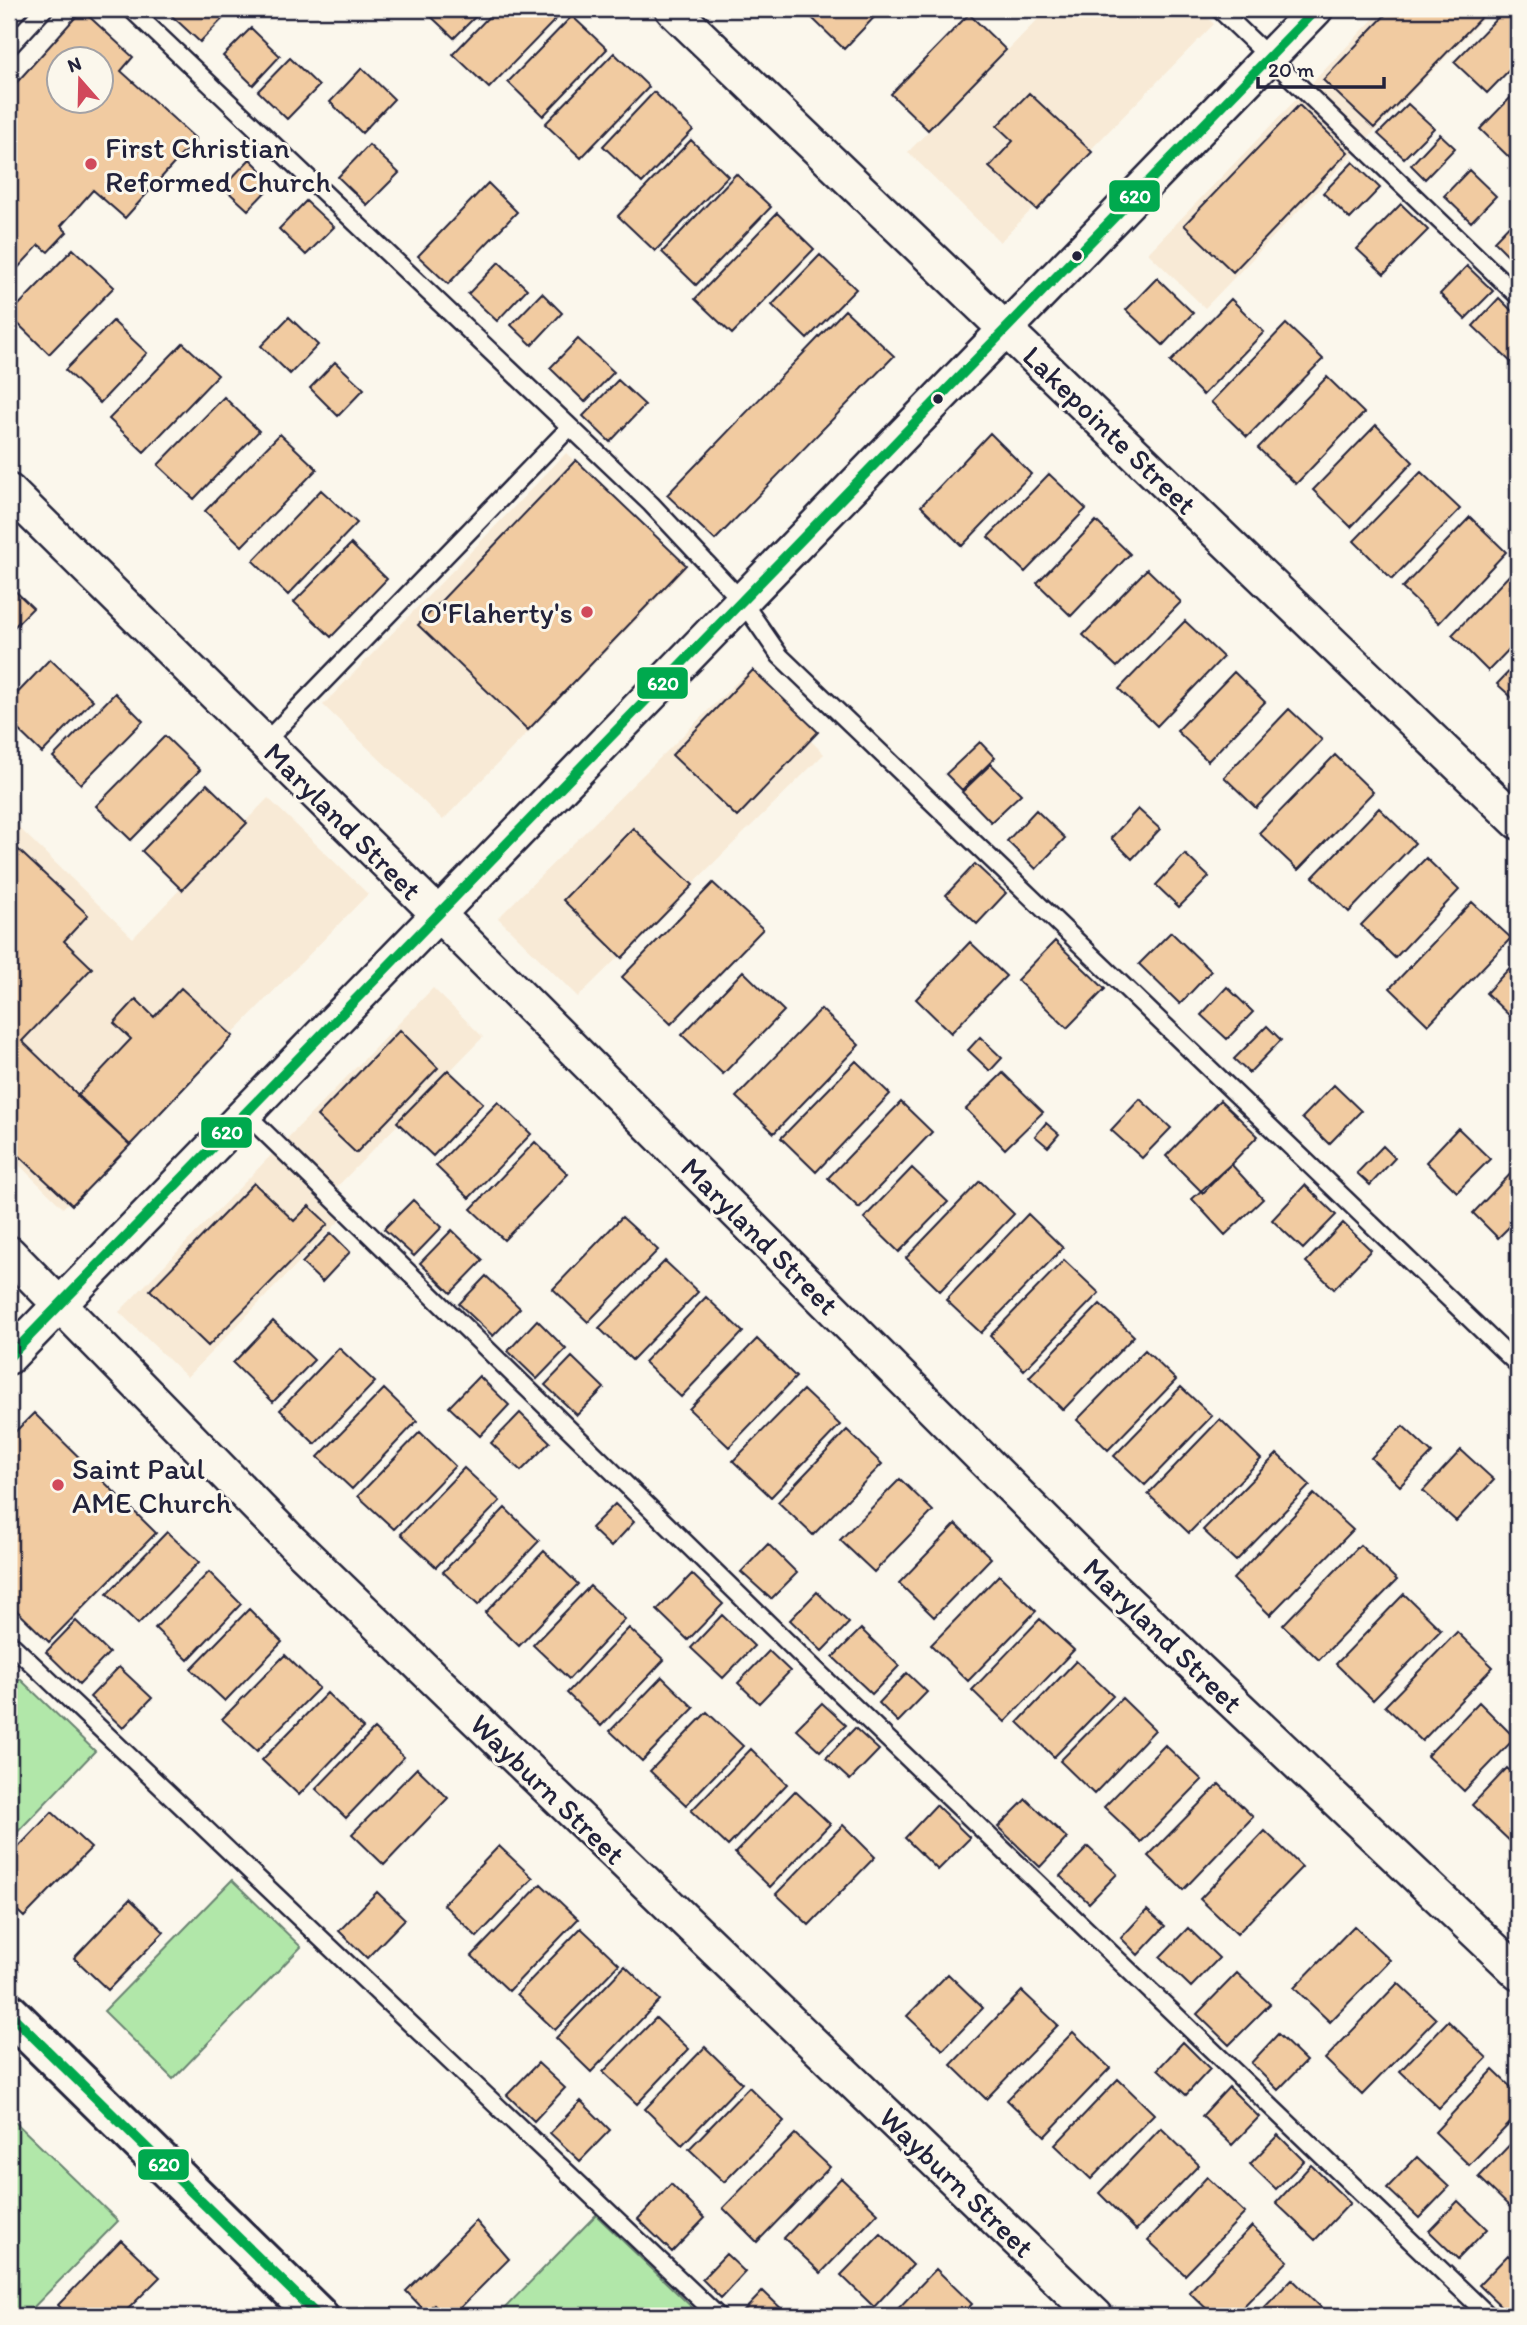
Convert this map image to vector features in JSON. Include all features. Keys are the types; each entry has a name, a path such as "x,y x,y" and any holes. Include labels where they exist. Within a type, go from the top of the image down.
{"street":[{"name":"Lakepointe Street","path":"673,9 1518,822"},
{"path":"9,1357 1316,9"},
{"name":"Maryland Street","path":"9,491 438,914 1103,1579 1518,1972"},
{"name":"Wayburn Street","path":"9,1253 302,1552 1096,2316"},
{"path":"9,2013 318,2316"}],"lane":[{"path":"9,47 44,9"},
{"path":"131,9 651,504 742,601 780,656 1518,1366"},
{"path":"1219,9 1518,296"},
{"path":"264,743 570,427"},
{"path":"245,1113 808,1662 1489,2316"},
{"path":"9,1642 718,2316"}],"shaded area":[{"path":"1048,9 1199,9 1214,24 1000,242 908,152"},
{"path":"1383,9 1492,9 1205,308 1148,253"},
{"path":"566,453 686,569 443,820 323,705"},
{"path":"745,674 824,754 578,997 498,918"},
{"path":"268,798 368,894 63,1208 9,1155 9,818 133,938"},
{"path":"433,988 483,1037 326,1198 344,1216 187,1377 119,1312"}],"green space":[{"path":"20,1679 95,1751 9,1841 9,1690"},
{"path":"232,1880 301,1947 173,2079 104,2011"},
{"path":"9,2116 118,2221 25,2316 9,2316"},
{"path":"596,2215 701,2316 497,2316"}],"building":[{"path":"179,9 223,9 228,13 200,42 172,16"},
{"path":"423,9 483,9 454,38"},
{"path":"496,9 547,9 557,18 489,88 453,54"},
{"path":"817,9 882,9 844,49 810,16"},
{"path":"1391,9 1489,9 1374,128 1323,80"},
{"path":"1506,9 1518,9 1518,61 1487,93 1454,62"},
{"name":"First Christian Reformed Church","path":"82,10 133,57 121,71 196,139 125,218 93,190 61,226 67,232 48,252 39,245 15,271 9,266 9,91 46,50 46,116 116,116 116,46 50,46"},
{"path":"969,14 1006,50 928,130 891,94"},
{"path":"572,16 607,49 543,116 508,82"},
{"path":"251,28 280,56 253,85 223,56"},
{"path":"614,53 649,87 581,158 545,124"},
{"path":"290,58 319,86 287,119 258,91"},
{"path":"362,68 394,99 362,133 330,102"},
{"path":"1518,90 1518,159 1515,163 1480,129"},
{"path":"654,92 693,130 642,183 603,146"},
{"path":"1029,93 1092,152 1037,210 989,167 1013,141 997,126"},
{"path":"1408,104 1434,128 1404,158 1378,134"},
{"path":"1299,105 1348,152 1233,272 1184,225"},
{"path":"1440,134 1455,148 1425,179 1411,165"},
{"path":"691,140 728,176 655,251 618,216"},
{"path":"369,145 399,173 367,205 338,177"},
{"path":"250,159 274,183 248,210 223,187"},
{"path":"1353,162 1380,188 1350,219 1323,193"},
{"path":"1469,170 1496,196 1471,222 1444,196"},
{"path":"736,174 771,207 696,285 662,252"},
{"path":"488,183 517,212 448,284 418,256"},
{"path":"306,201 334,227 306,255 279,229"},
{"path":"1401,204 1428,230 1384,274 1357,249"},
{"path":"777,213 814,249 732,334 695,299"},
{"path":"1518,216 1518,261 1516,263 1494,241"},
{"path":"73,249 114,287 49,354 9,315"},
{"path":"820,255 856,289 807,339 772,305"},
{"path":"499,262 527,289 497,321 468,294"},
{"path":"1467,266 1493,291 1465,319 1440,294"},
{"path":"1157,278 1193,313 1163,345 1126,310"},
{"path":"542,293 562,313 532,345 511,325"},
{"path":"1499,298 1518,317 1516,367 1473,326"},
{"path":"1231,299 1264,332 1203,395 1170,362"},
{"path":"845,310 894,356 715,540 667,495"},
{"path":"289,317 318,345 290,374 261,346"},
{"path":"113,321 147,353 100,403 65,370"},
{"path":"1286,324 1323,359 1247,437 1211,402"},
{"path":"578,339 614,372 585,402 550,368"},
{"path":"183,343 218,375 144,452 109,419"},
{"path":"335,362 364,389 338,416 310,388"},
{"path":"1327,377 1364,413 1296,484 1258,448"},
{"path":"618,380 645,405 610,442 583,416"},
{"path":"224,397 259,431 194,499 158,465"},
{"path":"1376,425 1413,462 1351,527 1313,490"},
{"path":"990,433 1031,474 962,546 921,506"},
{"path":"280,434 317,469 242,546 205,511"},
{"path":"576,460 686,565 528,730 418,625"},
{"path":"1421,472 1460,509 1392,579 1354,541"},
{"path":"1049,474 1086,509 1025,572 988,537"},
{"path":"321,490 357,523 288,595 253,561"},
{"path":"1470,517 1506,552 1439,623 1402,588"},
{"path":"1096,521 1130,554 1071,616 1037,583"},
{"path":"351,544 387,579 331,637 294,602"},
{"path":"1518,566 1518,640 1488,671 1452,635"},
{"path":"1147,569 1181,602 1117,667 1083,635"},
{"path":"9,585 33,608 9,632"},
{"path":"1185,621 1223,657 1157,726 1119,689"},
{"path":"50,659 93,700 42,753 9,721 9,702"},
{"path":"1518,662 1518,703 1497,684"},
{"path":"753,670 818,732 737,817 672,755"},
{"path":"1234,672 1265,702 1208,761 1177,731"},
{"path":"115,693 143,721 81,784 53,757"},
{"path":"1289,709 1322,740 1256,808 1224,777"},
{"path":"165,736 200,770 131,840 96,806"},
{"path":"980,742 995,758 962,790 946,774"},
{"path":"1335,755 1373,792 1298,870 1259,833"},
{"path":"991,764 1021,794 991,822 962,792"},
{"path":"207,784 247,823 182,890 142,851"},
{"path":"1379,808 1415,843 1349,912 1313,877"},
{"path":"1138,809 1160,829 1132,859 1111,838"},
{"path":"1036,810 1065,838 1036,869 1007,841"},
{"path":"633,828 693,885 622,958 563,900"},
{"path":"9,841 88,915 64,941 92,968 22,1041 130,1145 72,1205 9,1146"},
{"path":"1185,854 1209,877 1179,907 1156,885"},
{"path":"1426,858 1459,890 1395,958 1361,925"},
{"path":"975,864 1006,893 977,924 946,895"},
{"path":"713,883 763,929 671,1024 622,977"},
{"path":"1472,902 1511,938 1428,1025 1390,988"},
{"path":"1171,932 1211,971 1180,1004 1139,964"},
{"path":"1055,941 1105,989 1067,1028 1017,980"},
{"path":"970,942 1006,976 951,1033 916,999"},
{"path":"1518,959 1518,1024 1486,993"},
{"path":"743,971 784,1011 723,1074 682,1035"},
{"path":"1227,987 1253,1012 1227,1039 1201,1015"},
{"path":"181,988 233,1036 130,1145 77,1096 131,1039 114,1023 136,999 154,1017"},
{"path":"821,1009 859,1045 774,1133 736,1097"},
{"path":"1267,1026 1281,1040 1249,1073 1234,1059"},
{"path":"400,1030 438,1068 356,1153 317,1116"},
{"path":"980,1037 1002,1058 990,1071 968,1050"},
{"path":"856,1061 890,1094 816,1172 781,1138"},
{"path":"448,1070 483,1103 433,1156 397,1122"},
{"path":"1003,1073 1043,1112 1005,1149 966,1109"},
{"path":"1334,1085 1361,1111 1329,1144 1302,1118"},
{"path":"1140,1099 1171,1128 1142,1158 1111,1130"},
{"path":"1220,1100 1258,1136 1203,1193 1166,1156"},
{"path":"498,1102 531,1134 469,1198 436,1166"},
{"path":"901,1102 932,1132 859,1208 828,1178"},
{"path":"1046,1123 1059,1134 1048,1147 1035,1136"},
{"path":"1458,1128 1490,1159 1457,1192 1426,1162"},
{"path":"535,1142 568,1174 504,1240 471,1209"},
{"path":"1383,1146 1395,1158 1370,1185 1357,1173"},
{"path":"1231,1164 1263,1199 1225,1235 1192,1199"},
{"path":"1518,1166 1518,1218 1498,1238 1473,1213"},
{"path":"912,1168 948,1202 899,1252 864,1218"},
{"path":"980,1181 1014,1214 940,1291 906,1258"},
{"path":"254,1183 294,1221 309,1206 328,1224 208,1346 150,1290"},
{"path":"1305,1185 1336,1215 1303,1249 1272,1220"},
{"path":"413,1200 442,1227 414,1256 384,1229"},
{"path":"1028,1214 1063,1248 981,1333 946,1300"},
{"path":"622,1217 658,1250 588,1322 553,1289"},
{"path":"1343,1223 1371,1250 1334,1289 1306,1262"},
{"path":"452,1230 483,1260 451,1293 420,1263"},
{"path":"331,1233 350,1252 322,1282 302,1263"},
{"path":"1064,1260 1099,1293 1024,1370 990,1336"},
{"path":"665,1261 698,1292 632,1360 599,1328"},
{"path":"486,1276 520,1308 493,1336 459,1304"},
{"path":"706,1297 743,1332 681,1397 644,1362"},
{"path":"1100,1304 1134,1336 1063,1410 1029,1377"},
{"path":"537,1320 566,1349 537,1379 508,1351"},
{"path":"273,1321 314,1360 273,1402 233,1363"},
{"path":"757,1339 796,1377 729,1447 689,1409"},
{"path":"339,1348 375,1382 315,1444 280,1410"},
{"path":"1145,1350 1176,1380 1108,1450 1077,1420"},
{"path":"572,1357 604,1388 577,1415 545,1385"},
{"path":"479,1376 509,1405 480,1436 449,1407"},
{"path":"1181,1387 1212,1416 1145,1485 1114,1456"},
{"path":"384,1389 417,1421 352,1489 318,1457"},
{"path":"803,1390 840,1425 771,1497 733,1461"},
{"name":"Saint Paul AME Church","path":"34,1413 156,1533 49,1642 9,1603 9,1438"},
{"path":"520,1413 550,1442 521,1471 491,1443"},
{"path":"1220,1419 1261,1459 1189,1533 1148,1494"},
{"path":"1403,1426 1432,1453 1400,1486 1371,1458"},
{"path":"847,1430 882,1464 813,1535 778,1502"},
{"path":"420,1432 455,1466 394,1529 358,1496"},
{"path":"1461,1450 1494,1480 1456,1521 1423,1491"},
{"path":"1277,1454 1310,1485 1236,1561 1203,1530"},
{"path":"464,1468 500,1501 436,1567 401,1534"},
{"path":"900,1479 933,1511 874,1572 840,1540"},
{"path":"1314,1494 1353,1530 1270,1615 1233,1579"},
{"path":"615,1504 634,1522 611,1547 591,1528"},
{"path":"505,1508 539,1541 478,1605 443,1572"},
{"path":"956,1524 991,1558 934,1617 899,1583"},
{"path":"167,1532 199,1562 138,1624 107,1594"},
{"path":"768,1544 797,1573 771,1599 741,1572"},
{"path":"1360,1545 1397,1580 1319,1660 1283,1625"},
{"path":"544,1551 578,1584 519,1646 485,1613"},
{"path":"209,1572 241,1604 188,1660 155,1628"},
{"path":"692,1574 723,1604 688,1640 657,1610"},
{"path":"999,1575 1036,1611 968,1681 931,1645"},
{"path":"590,1586 625,1619 569,1679 533,1645"},
{"path":"817,1592 849,1623 822,1651 790,1620"},
{"path":"1404,1594 1441,1630 1373,1700 1336,1664"},
{"path":"249,1609 282,1642 225,1701 191,1669"},
{"path":"722,1615 754,1646 723,1678 691,1648"},
{"path":"1040,1619 1074,1650 1005,1722 972,1690"},
{"path":"76,1621 109,1653 79,1684 46,1652"},
{"path":"629,1628 664,1660 601,1726 567,1693"},
{"path":"861,1629 899,1666 872,1694 833,1657"},
{"path":"1457,1632 1493,1667 1422,1741 1385,1706"},
{"path":"769,1651 790,1671 759,1703 738,1683"},
{"path":"285,1655 319,1688 257,1751 222,1719"},
{"path":"1076,1661 1113,1696 1054,1757 1018,1722"},
{"path":"119,1667 152,1698 123,1728 90,1697"},
{"path":"907,1673 927,1692 898,1722 879,1703"},
{"path":"662,1677 694,1708 642,1761 610,1731"},
{"path":"327,1693 363,1728 299,1795 262,1760"},
{"path":"1122,1698 1155,1730 1094,1794 1060,1761"},
{"path":"1479,1702 1515,1738 1464,1791 1427,1756"},
{"path":"822,1703 846,1725 820,1751 796,1729"},
{"path":"707,1712 743,1746 686,1805 650,1771"},
{"path":"855,1728 879,1750 850,1780 826,1758"},
{"path":"374,1729 404,1757 346,1818 316,1789"},
{"path":"1165,1745 1202,1780 1141,1842 1104,1807"},
{"path":"751,1749 787,1784 728,1846 691,1811"},
{"path":"417,1768 448,1798 384,1865 352,1834"},
{"path":"1507,1768 1518,1778 1518,1843 1515,1846 1472,1805"},
{"path":"1219,1784 1253,1817 1183,1890 1148,1856"},
{"path":"795,1791 830,1824 770,1887 735,1853"},
{"path":"1026,1799 1067,1838 1040,1867 998,1827"},
{"path":"936,1805 970,1838 938,1870 905,1838"},
{"path":"52,1812 91,1848 24,1917 9,1903 9,1857"},
{"path":"843,1825 875,1857 809,1925 776,1894"},
{"path":"1265,1831 1302,1867 1237,1934 1200,1899"},
{"path":"499,1846 533,1878 477,1937 443,1904"},
{"path":"1088,1847 1117,1874 1089,1903 1060,1876"},
{"path":"541,1884 578,1919 509,1991 472,1956"},
{"path":"377,1892 405,1919 367,1958 339,1931"},
{"path":"130,1899 164,1932 108,1990 74,1958"},
{"path":"1147,1910 1165,1926 1138,1955 1121,1938"},
{"path":"1354,1926 1390,1960 1330,2022 1294,1988"},
{"path":"581,1928 619,1964 555,2030 517,1994"},
{"path":"1188,1928 1219,1958 1191,1987 1160,1957"},
{"path":"625,1966 660,2000 591,2072 556,2038"},
{"path":"1237,1973 1270,2004 1229,2045 1197,2014"},
{"path":"948,1974 983,2008 943,2050 907,2016"},
{"path":"1398,1983 1436,2019 1362,2095 1325,2059"},
{"path":"1022,1991 1058,2025 986,2099 951,2065"},
{"path":"656,2018 689,2049 637,2104 603,2072"},
{"path":"1448,2021 1487,2058 1439,2108 1400,2071"},
{"path":"1073,2032 1110,2068 1045,2136 1007,2100"},
{"path":"1278,2034 1306,2061 1278,2090 1251,2063"},
{"path":"1183,2042 1210,2069 1186,2095 1158,2069"},
{"path":"705,2047 742,2083 682,2145 645,2109"},
{"path":"538,2063 565,2088 534,2121 507,2095"},
{"path":"1493,2070 1518,2094 1518,2115 1469,2165 1435,2132"},
{"path":"1118,2079 1154,2114 1091,2179 1055,2145"},
{"path":"749,2087 784,2121 724,2182 689,2149"},
{"path":"1229,2087 1259,2117 1232,2145 1202,2116"},
{"path":"581,2101 610,2130 580,2161 550,2133"},
{"path":"1161,2128 1199,2165 1136,2230 1099,2193"},
{"path":"795,2134 830,2167 757,2242 723,2208"},
{"path":"1278,2135 1304,2161 1276,2189 1250,2164"},
{"path":"1518,2136 1518,2210 1516,2213 1479,2177"},
{"path":"1417,2157 1449,2187 1419,2218 1387,2188"},
{"path":"1311,2165 1350,2203 1315,2240 1276,2203"},
{"path":"1207,2177 1245,2213 1185,2275 1148,2240"},
{"path":"841,2178 878,2213 821,2273 784,2238"},
{"path":"671,2184 705,2218 672,2252 638,2219"},
{"path":"1458,2201 1487,2229 1458,2259 1429,2231"},
{"path":"476,2221 509,2259 452,2316 446,2316 434,2304 426,2312 406,2291"},
{"path":"1252,2226 1288,2261 1234,2316 1214,2316 1189,2292"},
{"path":"881,2234 913,2265 874,2307 841,2275"},
{"path":"121,2240 160,2277 121,2316 69,2316 58,2305"},
{"path":"726,2254 745,2272 721,2298 702,2279"},
{"path":"1508,2255 1518,2265 1518,2307 1510,2315 1479,2285"},
{"path":"936,2269 972,2304 961,2316 891,2316"},
{"path":"1292,2279 1326,2312 1322,2316 1256,2316"},
{"path":"763,2291 789,2316 739,2316"}],"transit line":[{"name":"620","path":"9,1357 1316,9"},
{"name":"620","path":"9,2013 318,2316"}],"place":[{"name":"First Christian Reformed Church","path":"91,164"},
{"name":"O'Flaherty's","path":"587,612"},
{"name":"Saint Paul AME Church","path":"58,1485"}]}
